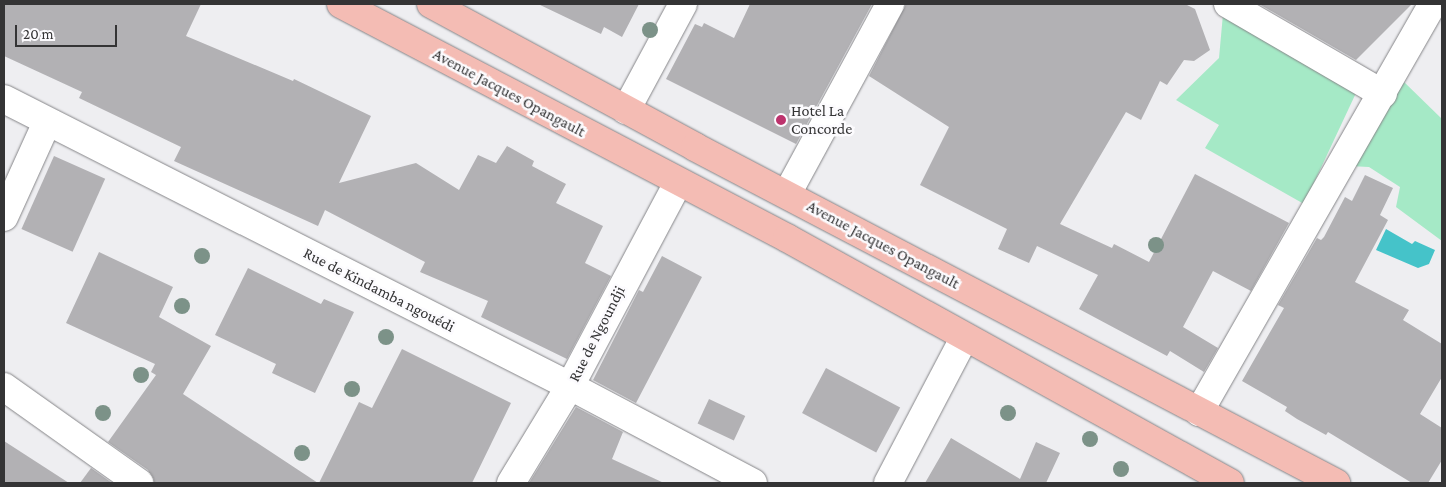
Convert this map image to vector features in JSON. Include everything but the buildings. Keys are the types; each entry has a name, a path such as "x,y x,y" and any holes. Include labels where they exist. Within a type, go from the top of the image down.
{"highway":[{"name":"Avenue Jacques Opangault","path":"342,4 678,183 787,238 964,338 1230,483"},
{"name":"Avenue Jacques Opangault","path":"431,4 626,110 1336,483"}],"street":[{"path":"626,110 683,4"},
{"path":"787,194 890,4"},
{"path":"1228,4 1383,94"},
{"path":"1199,412 1383,94 1432,4"},
{"name":"Rue de Kindamba ngouédi","path":"4,99 570,386 753,483"},
{"path":"4,217 47,122"},
{"name":"Rue de Ngoundji","path":"511,483 570,386 678,183"},
{"path":"888,483 964,338"},
{"path":"4,387 139,483"}],"green space":[{"path":"1223,14 1356,93 1304,204 1205,148 1219,125 1176,100 1219,58"},
{"path":"1403,81 1442,119 1442,241 1396,207 1400,187 1369,167 1349,166"}],"water":[{"path":"1386,229 1412,244 1415,241 1435,250 1429,264 1418,268 1376,250"}],"place":[{"name":"Hotel La Concorde","path":"781,120"}]}
